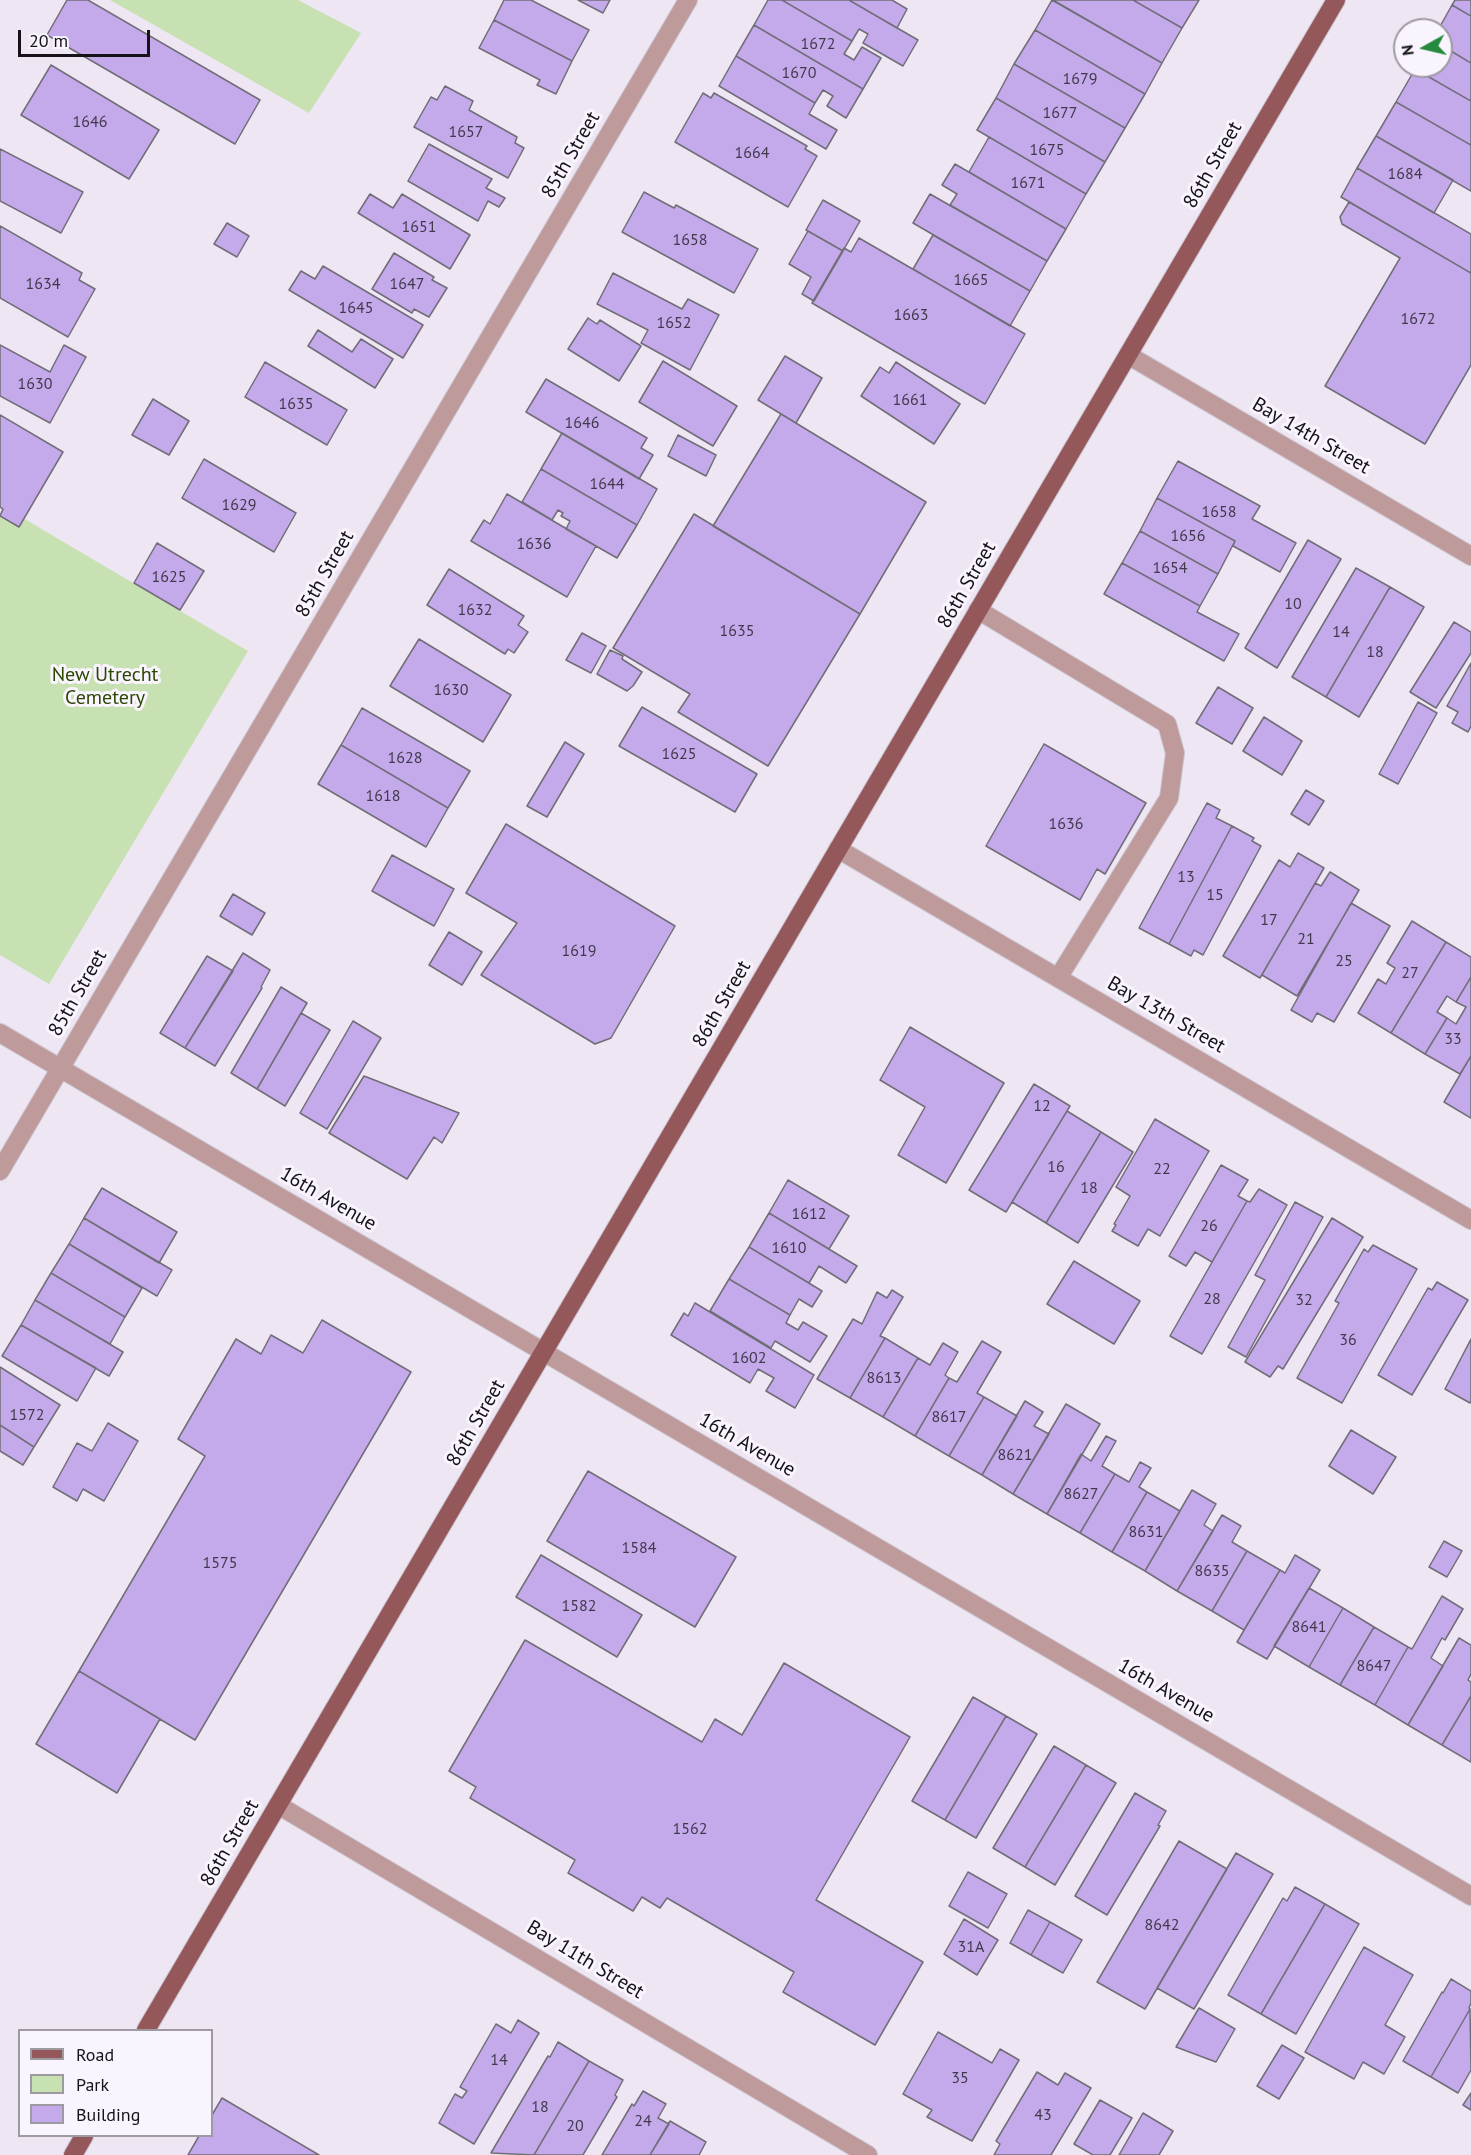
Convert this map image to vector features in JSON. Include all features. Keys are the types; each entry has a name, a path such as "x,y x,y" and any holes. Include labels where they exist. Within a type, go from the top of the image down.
{"main road":[{"name":"86th Street","path":"147,2029 1335,0"},
{"path":"73,2155 83,2137"}],"street":[{"name":"85th Street","path":"0,1171 688,0"},
{"name":"Bay 14th Street","path":"1128,356 1471,556"},
{"path":"978,610 1167,724 1175,753 1169,798 1058,978"},
{"name":"Bay 13th Street","path":"838,849 1471,1220"},
{"name":"16th Avenue","path":"0,1033 1471,1896"},
{"name":"Bay 11th Street","path":"278,1805 868,2155"}],"green space":[{"path":"110,0 298,0 361,33 309,113"},
{"name":"New Utrecht Cemetery","path":"0,516 18,527 23,518 248,651 49,984 0,955"}],"building":[{"path":"67,0 88,0 260,100 235,144 47,35"},
{"path":"504,0 531,0 589,30 572,61 494,20"},
{"path":"578,0 610,0 603,13"},
{"path":"768,0 782,0 852,41 844,54 854,60 862,47 881,58 863,89 754,25"},
{"path":"782,0 849,0 918,40 903,66 863,43 868,34 859,29 852,41"},
{"path":"849,0 892,0 907,9 897,28"},
{"path":"1052,0 1162,63 1145,94 1035,30"},
{"path":"1053,0 1133,0 1182,28 1162,63"},
{"path":"1133,0 1199,0 1182,28"},
{"path":"1455,0 1471,0 1471,16 1452,5"},
{"path":"1452,5 1471,16 1471,63 1453,52 1453,18 1445,18"},
{"path":"494,20 572,61 556,94 537,85 540,80 479,48"},
{"path":"754,25 863,89 846,118 827,106 833,96 823,90 815,103 736,56"},
{"path":"1035,30 1145,94 1125,128 1014,64"},
{"path":"1453,52 1471,63 1471,101 1431,78 1453,78"},
{"path":"736,56 815,103 809,114 837,130 826,149 719,86"},
{"path":"1014,64 1125,128 1105,162 996,98"},
{"path":"51,65 159,130 129,179 21,115"},
{"path":"1410,78 1431,78 1471,101 1471,145 1396,102"},
{"path":"445,86 473,101 469,110 517,137 515,143 524,148 508,178 414,127 431,97 437,100"},
{"path":"703,93 711,98 714,93 807,146 805,149 817,156 788,207 675,142"},
{"path":"996,98 1105,162 1086,194 977,130"},
{"path":"1396,102 1471,145 1471,191 1376,136"},
{"path":"1376,136 1453,180 1434,213 1357,168"},
{"path":"989,137 1086,194 1066,229 969,172"},
{"path":"429,144 492,179 486,188 505,198 499,207 488,201 478,221 408,181"},
{"path":"0,149 83,192 61,233 0,201"},
{"path":"955,164 1066,229 1047,261 950,205 957,194 942,185"},
{"path":"1357,168 1471,234 1471,273 1341,197"},
{"path":"644,192 674,208 676,205 758,249 734,293 622,232"},
{"path":"370,194 393,208 402,194 470,235 450,269 358,213"},
{"path":"930,194 1047,261 1030,291 913,223"},
{"path":"823,200 860,221 843,251 806,230"},
{"path":"1349,202 1471,273 1471,365 1425,444 1325,386 1400,258 1342,224 1340,217"},
{"path":"227,223 249,236 237,257 214,244"},
{"path":"0,226 82,273 79,280 95,289 68,337 0,298"},
{"path":"808,231 843,251 814,301 802,294 811,277 789,264"},
{"path":"933,235 1030,291 1010,326 913,269"},
{"path":"859,238 1025,334 985,404 812,303 844,248 851,252"},
{"path":"394,253 434,277 432,280 447,288 429,317 414,309 412,313 372,289"},
{"path":"323,266 423,325 403,358 289,290 301,271 315,279"},
{"path":"613,273 682,309 688,299 719,315 690,370 641,343 648,330 597,304"},
{"path":"588,318 597,324 600,320 641,346 619,381 568,349"},
{"path":"318,330 352,352 361,339 393,359 375,388 308,346"},
{"path":"0,345 50,372 64,345 86,357 50,423 0,396"},
{"path":"785,356 822,378 796,423 758,400"},
{"path":"663,361 737,406 713,446 639,402"},
{"path":"265,362 347,410 327,445 245,397"},
{"path":"896,362 960,404 934,444 861,396 880,367 889,373"},
{"path":"546,379 647,438 641,448 653,455 639,479 526,412"},
{"path":"153,399 189,421 169,455 132,435"},
{"path":"781,414 926,502 860,614 713,526"},
{"path":"0,415 63,452 19,527 0,516 3,509 0,507"},
{"path":"562,433 657,489 637,525 541,469"},
{"path":"678,435 716,455 706,476 668,456"},
{"path":"204,459 296,513 274,552 182,498"},
{"path":"1178,461 1260,506 1252,519 1296,543 1280,572 1233,546 1235,541 1157,498"},
{"path":"541,469 637,525 617,558 566,529 570,521 561,516 563,513 558,510 552,520 522,502"},
{"path":"507,494 596,546 567,597 471,541 484,520 490,524"},
{"path":"1157,498 1235,541 1218,574 1140,531"},
{"path":"694,514 860,614 768,766 678,712 690,694 613,648"},
{"path":"1140,531 1218,574 1200,606 1122,563"},
{"path":"1308,540 1341,559 1277,668 1245,648"},
{"path":"157,543 204,571 180,610 134,583"},
{"path":"1122,563 1200,606 1197,612 1239,634 1224,661 1104,594"},
{"path":"1356,568 1390,587 1326,697 1292,677"},
{"path":"449,569 524,616 518,625 528,632 514,653 508,649 505,654 427,605"},
{"path":"1390,587 1424,607 1359,717 1326,697"},
{"path":"1454,622 1471,632 1471,653 1436,708 1410,692"},
{"path":"582,633 606,646 591,673 566,660"},
{"path":"419,639 511,695 483,742 390,686"},
{"path":"610,650 623,656 622,659 642,672 627,691 597,674"},
{"path":"1471,663 1471,726 1468,732 1452,723 1458,712 1447,706"},
{"path":"1218,687 1253,708 1232,744 1196,723"},
{"path":"1418,702 1437,713 1398,784 1379,774"},
{"path":"642,707 757,774 735,812 619,746"},
{"path":"362,708 470,771 448,808 341,745"},
{"path":"1264,717 1302,741 1282,775 1243,751"},
{"path":"565,742 584,754 547,817 527,806"},
{"path":"1044,744 1146,803 1105,874 1097,869 1080,900 986,846"},
{"path":"341,745 448,808 426,847 318,784"},
{"path":"1306,790 1324,801 1309,825 1291,814"},
{"path":"1207,803 1220,810 1216,818 1232,826 1169,944 1139,928"},
{"path":"506,824 675,926 611,1038 595,1044 481,975 517,923 466,893"},
{"path":"1232,826 1254,838 1252,841 1261,846 1203,955 1194,950 1191,956 1169,944"},
{"path":"1298,853 1324,868 1260,978 1223,956 1279,860 1290,867"},
{"path":"392,855 454,889 434,926 372,891"},
{"path":"1330,872 1359,890 1297,996 1262,975 1315,883 1321,886"},
{"path":"233,894 265,913 252,935 220,916"},
{"path":"1351,903 1390,926 1334,1022 1317,1013 1312,1022 1291,1010"},
{"path":"1412,921 1446,942 1391,1033 1358,1013 1378,979 1386,984 1395,968 1387,963"},
{"path":"449,932 482,952 462,985 429,965"},
{"path":"1446,942 1471,957 1471,977 1456,1002 1447,996 1437,1012 1447,1018 1425,1054 1391,1033"},
{"path":"243,953 270,970 262,988 215,1066 185,1048"},
{"path":"207,956 233,971 185,1048 160,1033"},
{"path":"1471,977 1471,1056 1460,1074 1425,1054 1447,1018 1456,1024 1466,1007 1456,1002"},
{"path":"281,987 307,1003 257,1089 231,1073"},
{"path":"301,1013 330,1030 285,1106 257,1089"},
{"path":"353,1021 381,1038 327,1129 300,1113"},
{"path":"910,1027 1004,1083 946,1183 898,1155 925,1107 880,1080"},
{"path":"1471,1056 1471,1118 1444,1102"},
{"path":"364,1076 459,1113 442,1143 434,1137 407,1179 329,1133"},
{"path":"1034,1084 1070,1106 1006,1212 969,1190"},
{"path":"1067,1111 1101,1132 1046,1223 1012,1202"},
{"path":"1155,1119 1209,1151 1160,1236 1148,1229 1138,1246 1112,1231 1130,1196 1116,1187"},
{"path":"1101,1132 1133,1152 1078,1243 1046,1223"},
{"path":"1221,1165 1248,1180 1238,1196 1247,1201 1212,1262 1195,1252 1186,1266 1169,1256"},
{"path":"788,1180 849,1216 829,1249 769,1213"},
{"path":"102,1188 177,1232 159,1263 84,1218"},
{"path":"1259,1189 1287,1205 1202,1354 1170,1336 1247,1201 1250,1202"},
{"path":"1295,1202 1323,1217 1246,1357 1228,1347 1265,1280 1255,1275"},
{"path":"769,1213 857,1266 846,1283 819,1266 809,1283 749,1247"},
{"path":"84,1218 172,1270 157,1296 69,1244"},
{"path":"1332,1218 1363,1237 1283,1369 1278,1366 1270,1377 1245,1362"},
{"path":"69,1244 142,1288 125,1317 51,1273"},
{"path":"1373,1245 1417,1269 1342,1403 1297,1378 1339,1303 1335,1301 1364,1249 1368,1252"},
{"path":"749,1247 822,1291 812,1307 799,1299 790,1315 729,1279"},
{"path":"1074,1261 1140,1301 1114,1344 1047,1304"},
{"path":"51,1273 125,1317 110,1344 35,1300"},
{"path":"729,1279 790,1315 786,1323 798,1330 803,1322 827,1336 810,1362 775,1341 771,1348 710,1311"},
{"path":"1437,1282 1468,1300 1412,1395 1378,1375 1428,1288 1432,1290"},
{"path":"892,1290 903,1297 880,1336 885,1338 850,1398 817,1379 853,1319 862,1324 877,1292 887,1298"},
{"path":"35,1300 123,1352 109,1376 21,1325"},
{"path":"695,1303 814,1375 795,1408 766,1391 774,1378 758,1369 750,1383 671,1335 684,1313 688,1316"},
{"path":"322,1320 411,1372 195,1740 79,1671 205,1456 178,1439 236,1339 261,1354 271,1335 303,1353"},
{"path":"21,1325 96,1368 77,1401 2,1356"},
{"path":"885,1338 918,1358 883,1417 850,1398"},
{"path":"1471,1339 1471,1401 1470,1403 1445,1389"},
{"path":"982,1341 1001,1352 977,1393 984,1397 949,1456 915,1436 949,1378 957,1382"},
{"path":"943,1343 958,1352 945,1375 949,1378 915,1436 883,1417 918,1358 930,1365"},
{"path":"0,1367 60,1405 34,1447 0,1425"},
{"path":"984,1397 1017,1416 982,1475 949,1456"},
{"path":"1025,1401 1043,1412 1034,1426 1049,1434 1013,1494 982,1475"},
{"path":"1066,1404 1100,1424 1047,1514 1013,1494"},
{"path":"108,1423 138,1441 104,1501 83,1489 77,1501 53,1487 77,1443 92,1451"},
{"path":"0,1425 34,1447 23,1465 0,1451"},
{"path":"1351,1430 1396,1457 1373,1494 1329,1466"},
{"path":"1106,1436 1116,1441 1102,1466 1115,1474 1080,1533 1047,1514 1081,1454 1091,1461"},
{"path":"1140,1462 1151,1468 1139,1487 1147,1492 1112,1552 1080,1533 1115,1474 1129,1482"},
{"path":"588,1471 736,1557 695,1627 547,1541"},
{"path":"1192,1490 1216,1504 1204,1525 1213,1531 1177,1591 1145,1571"},
{"path":"1147,1492 1180,1511 1145,1571 1112,1552"},
{"path":"1222,1515 1241,1526 1232,1542 1247,1551 1212,1611 1177,1591"},
{"path":"1444,1541 1462,1551 1447,1577 1429,1567"},
{"path":"1247,1551 1280,1570 1244,1630 1212,1611"},
{"path":"541,1555 642,1615 617,1657 516,1597"},
{"path":"1295,1555 1320,1570 1267,1659 1237,1642 1280,1570 1285,1573"},
{"path":"1309,1588 1343,1608 1309,1667 1274,1646"},
{"path":"1442,1596 1463,1609 1445,1640 1442,1638 1431,1658 1443,1666 1408,1725 1375,1705 1408,1647 1412,1649"},
{"path":"1343,1608 1374,1627 1340,1685 1309,1667"},
{"path":"1374,1627 1408,1647 1375,1705 1340,1685"},
{"path":"1459,1638 1471,1645 1471,1674 1468,1680 1471,1682 1471,1696 1442,1745 1408,1725"},
{"path":"525,1640 702,1742 715,1719 742,1735 784,1663 910,1737 816,1900 923,1962 875,2045 783,1992 794,1972 667,1898 660,1908 642,1897 633,1911 568,1873 575,1860 470,1798 476,1787 449,1771"},
{"path":"79,1671 160,1719 117,1793 36,1744"},
{"path":"1471,1696 1471,1762 1442,1745"},
{"path":"973,1697 1006,1716 945,1820 912,1801"},
{"path":"1006,1716 1037,1734 976,1838 945,1820"},
{"path":"1054,1746 1086,1765 1025,1867 993,1848"},
{"path":"1086,1765 1116,1783 1055,1885 1025,1867"},
{"path":"1135,1793 1166,1811 1158,1825 1160,1826 1107,1915 1075,1896"},
{"path":"1179,1841 1227,1869 1145,2009 1097,1982"},
{"path":"1236,1853 1273,1874 1194,2009 1157,1988"},
{"path":"968,1872 1007,1894 988,1928 949,1906"},
{"path":"1295,1887 1325,1904 1261,2014 1228,1995 1283,1898 1287,1901"},
{"path":"1325,1904 1359,1924 1296,2034 1261,2014"},
{"path":"1028,1910 1050,1922 1031,1955 1010,1943"},
{"path":"964,1919 998,1940 977,1975 944,1954"},
{"path":"1050,1922 1082,1940 1063,1973 1031,1955"},
{"path":"1364,1947 1413,1975 1385,2025 1405,2037 1384,2074 1363,2062 1354,2079 1305,2052"},
{"path":"1451,1979 1471,1991 1470,2009 1431,2077 1403,2061"},
{"path":"1199,2008 1235,2029 1216,2062 1176,2047"},
{"path":"1470,2009 1471,2070 1458,2093 1431,2077"},
{"path":"518,2020 539,2033 474,2144 439,2123 455,2094 462,2098 467,2091 460,2087 496,2024 511,2033"},
{"path":"938,2032 992,2063 1000,2049 1019,2060 972,2141 927,2117 932,2110 903,2094"},
{"path":"558,2042 589,2061 534,2155 491,2153 548,2056 550,2057"},
{"path":"1282,2045 1304,2058 1279,2099 1257,2086"},
{"path":"589,2061 623,2080 615,2095 617,2097 583,2155 534,2155"},
{"path":"1037,2072 1058,2085 1065,2073 1091,2088 1051,2155 994,2155 1000,2144 996,2141"},
{"path":"643,2091 666,2104 658,2118 669,2124 650,2155 602,2155 632,2104 634,2106"},
{"path":"1471,2093 1471,2110 1463,2105"},
{"path":"222,2098 319,2155 188,2155 198,2137 213,2137 213,2113"},
{"path":"1100,2100 1132,2118 1110,2155 1093,2155 1074,2144"},
{"path":"1143,2113 1173,2131 1159,2155 1119,2155"},
{"path":"670,2121 706,2142 699,2155 650,2155"}]}
